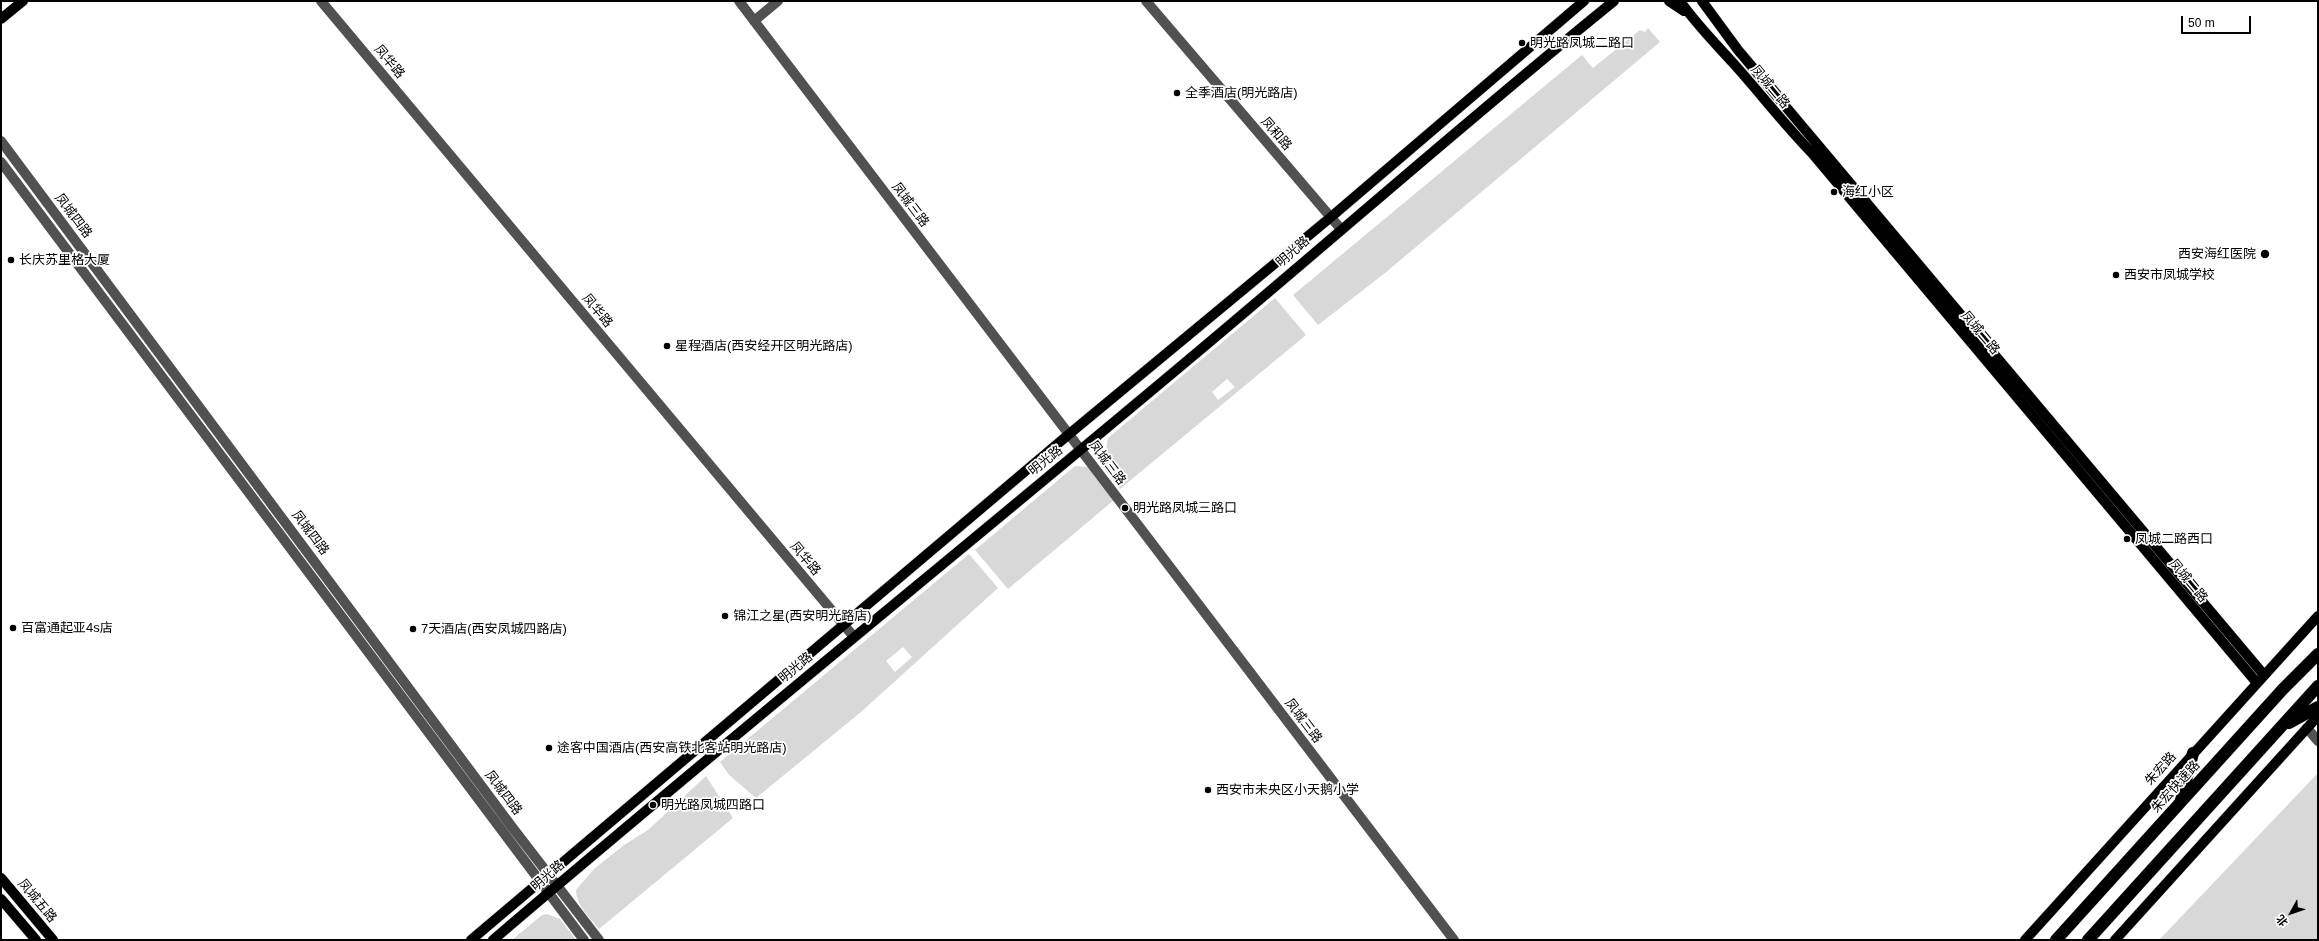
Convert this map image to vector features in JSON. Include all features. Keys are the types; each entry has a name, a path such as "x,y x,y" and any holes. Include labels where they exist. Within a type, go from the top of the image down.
{"highway":[{"name":"朱宏快速路","path":"2056,940 2180,802 2318,654"},
{"path":"2088,940 2318,686"},
{"path":"2281,728 2318,707"},
{"path":"2180,802 2193,753"}],"main road":[{"path":"1,19 23,1"},
{"name":"明光路","path":"471,940 1068,435 1331,217 1584,1"},
{"name":"明光路","path":"493,940 558,884 1080,450 1340,228 1614,1"},
{"path":"1600,12 1622,1"},
{"path":"1669,1 1694,21"},
{"name":"凤城二路","path":"1680,1 1694,21 1733,63 1782,122 1812,153 2258,684"},
{"name":"凤城二路","path":"1703,2 1743,56 2264,675"},
{"name":"朱宏路","path":"2025,940 2318,616"},
{"path":"2115,940 2318,716"},
{"name":"凤城五路","path":"1,878 53,940"},
{"name":"凤城五路","path":"1,899 36,940"}],"street":[{"name":"凤华路","path":"321,1 854,637"},
{"name":"凤城三路","path":"739,1 1454,940"},
{"path":"754,21 778,1"},
{"name":"凤和路","path":"1146,1 1340,228"},
{"name":"凤城四路","path":"1,141 512,827 558,884 599,940"},
{"name":"凤城四路","path":"1,162 539,882 584,940"},
{"path":"2307,728 2318,741"}],"shaded area":[{"path":"1648,28 1660,42 1385,273 1318,325 1293,295 1582,55 1593,68 1640,30 1645,32"},
{"path":"1275,298 1306,335 1120,489 1103,467 1108,438","holes":["1227,379 1235,387 1218,400 1212,392"]},
{"path":"1075,466 1089,467 1114,500 1008,589 975,550"},
{"path":"969,554 998,588 861,712 756,798 729,775 720,762","holes":["903,647 912,657 895,672 886,661"]},
{"path":"2318,773 2318,940 2159,940"},
{"path":"706,776 733,818 599,929 578,901 576,890 594,869 624,845 648,830"},
{"path":"547,914 560,919 576,940 512,940 542,915"}],"place":[{"name":"明光路凤城二路口","path":"1522,43"},
{"name":"全季酒店(明光路店)","path":"1177,93"},
{"name":"海红小区","path":"1834,192"},
{"name":"西安海红医院","path":"2265,254"},
{"name":"长庆苏里格大厦","path":"11,260"},
{"name":"西安市凤城学校","path":"2116,275"},
{"name":"星程酒店(西安经开区明光路店)","path":"667,346"},
{"name":"明光路凤城三路口","path":"1125,508"},
{"name":"凤城二路西口","path":"2127,539"},
{"name":"锦江之星(西安明光路店)","path":"725,616"},
{"name":"百富通起亚4s店","path":"13,628"},
{"name":"7天酒店(西安凤城四路店)","path":"413,629"},
{"name":"途客中国酒店(西安高铁北客站明光路店)","path":"549,748"},
{"name":"西安市未央区小天鹅小学","path":"1208,790"},
{"name":"明光路凤城四路口","path":"653,805"}]}
